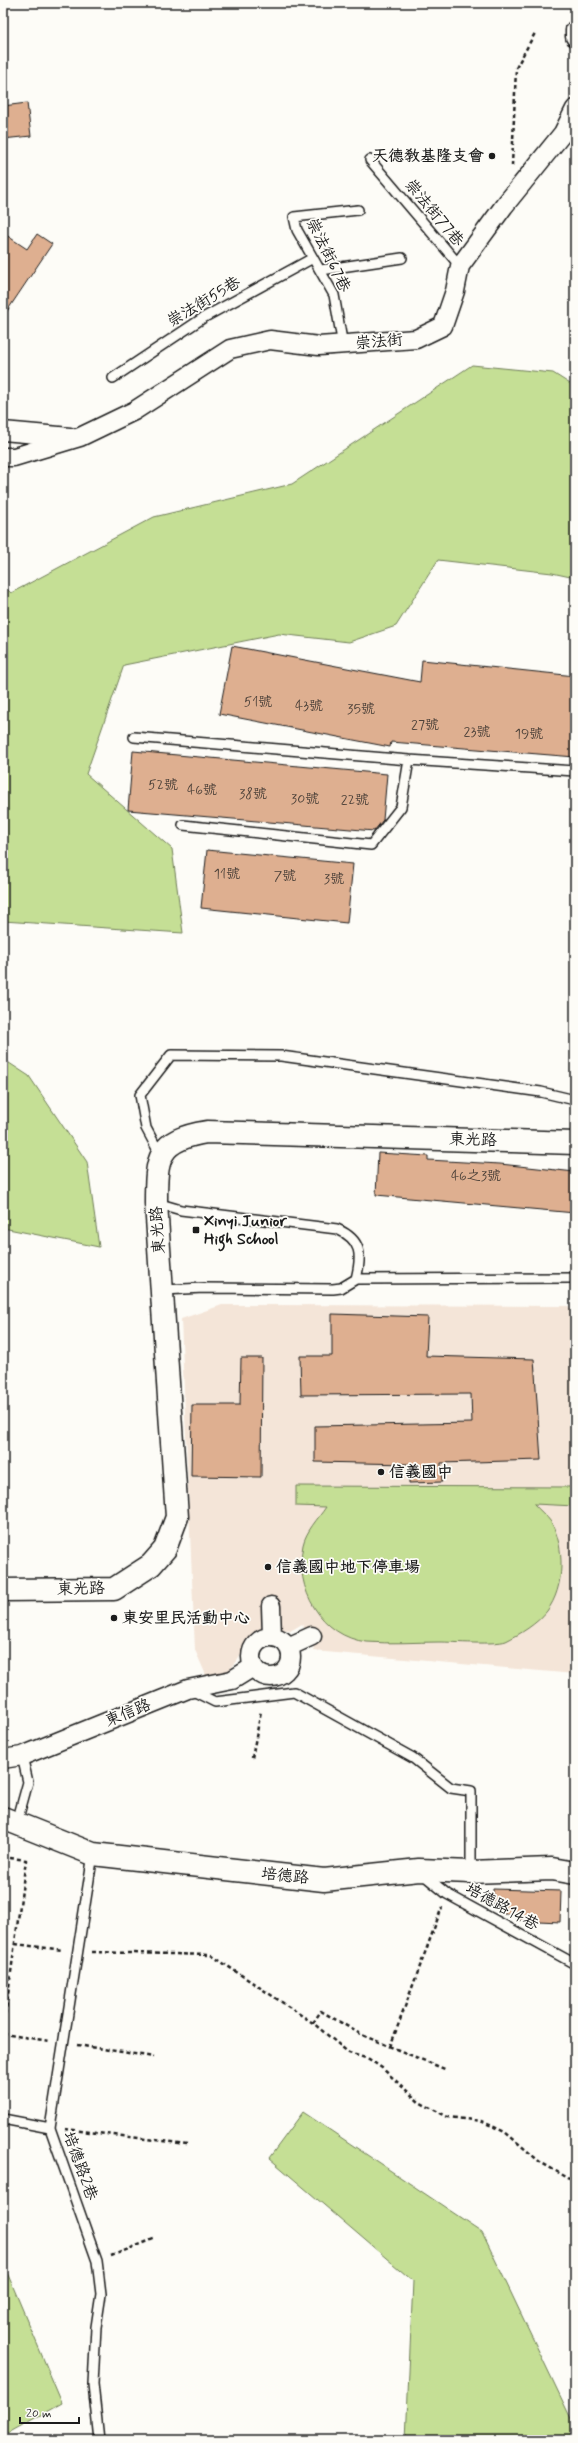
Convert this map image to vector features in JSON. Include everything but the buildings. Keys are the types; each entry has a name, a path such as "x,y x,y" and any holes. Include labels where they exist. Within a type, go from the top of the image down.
{"street":[{"path":"575,30 575,37"},
{"name":"崇法街","path":"3,457 14,457 80,437 134,411 230,349 270,340 319,346 343,346 416,339 443,326 455,291 460,266 512,196 563,133 575,109"},
{"path":"3,431 80,437"},
{"name":"東光路","path":"3,1590 114,1589 141,1572 165,1548 177,1517 156,1202 156,1170 161,1157 168,1147 178,1138 207,1132 575,1143"},
{"path":"271,1606 272,1637"},
{"path":"288,1647 312,1636"},
{"path":"272,1637 284,1642 288,1647 290,1653 289,1665 281,1675 268,1677 257,1672 253,1667 251,1655 256,1644 266,1638 272,1637"},
{"name":"東信路","path":"3,1760 22,1756 188,1689 232,1680 253,1667"},
{"name":"培德路","path":"10,1820 93,1854 324,1880 419,1870 471,1872 552,1869 575,1873"}],"lane":[{"name":"崇法街77巷","path":"370,160 460,266"},
{"name":"崇法街67巷","path":"343,346 334,295 297,230 294,217 358,210"},
{"name":"崇法街55巷","path":"113,378 203,318 313,258"},
{"path":"321,270 402,258"},
{"path":"134,737 409,760 575,771"},
{"path":"183,825 371,845 401,807 409,760"},
{"path":"161,1157 146,1128 140,1095 171,1055 280,1056 541,1092 575,1100"},
{"path":"156,1202 181,1210 337,1229 348,1234 355,1242 360,1261 356,1279"},
{"path":"163,1290 204,1288 333,1289 342,1288 356,1279 575,1278"},
{"path":"188,1689 215,1702 294,1692 413,1758 451,1788 472,1791 471,1872"},
{"path":"10,1820 28,1782 22,1756"},
{"name":"培德路2巷","path":"93,1854 79,1952 50,2128 97,2260 101,2294 96,2327 94,2384 99,2440"},
{"name":"培德路14巷","path":"419,1870 447,1894 575,1964"},
{"path":"3,2119 50,2128"}],"path":[{"path":"512,196 516,68 535,33"},
{"path":"252,1758 264,1696"},
{"path":"3,1857 26,1860 3,2032"},
{"path":"390,2047 447,1894"},
{"path":"15,1944 79,1952 211,1956 313,2023 349,2053 369,2059 382,2068 419,2102 448,2117 481,2121 505,2132 540,2162 575,2182"},
{"path":"313,2023 321,2011 362,2035 447,2070"},
{"path":"50,2128 187,2144"},
{"path":"97,2260 126,2252 156,2238"}],"shaded area":[{"name":"信義國中","path":"222,1305 568,1306 575,1313 575,1674 314,1651 313,1643 302,1624 292,1630 270,1629 256,1633 227,1674 209,1682 195,1650 181,1319"}],"green space":[{"path":"472,365 553,373 575,387 575,578 552,573 438,560 396,626 349,642 279,634 124,665 86,774 172,849 183,933 3,921 3,585 11,593 154,517 292,484"},
{"path":"3,1059 29,1076 87,1162 99,1247 3,1228"},
{"path":"296,1486 575,1487 575,1506 534,1504 551,1522 559,1543 561,1555 560,1579 553,1601 543,1616 533,1624 506,1641 501,1642 385,1643 367,1642 351,1638 336,1631 324,1620 314,1608 307,1593 301,1561 303,1545 309,1530 326,1507 296,1506"},
{"path":"303,2112 482,2232 575,2427 575,2440 406,2440 413,2281 269,2158"},
{"path":"3,2263 62,2403 3,2436"}],"place":[{"name":"天德教基隆支會","path":"492,156"},
{"name":"Xinyi Junior High School","path":"196,1230"},
{"name":"信義國中","path":"381,1472"},
{"name":"信義國中地下停車場","path":"268,1567"},
{"name":"東安里民活動中心","path":"114,1618"}]}
